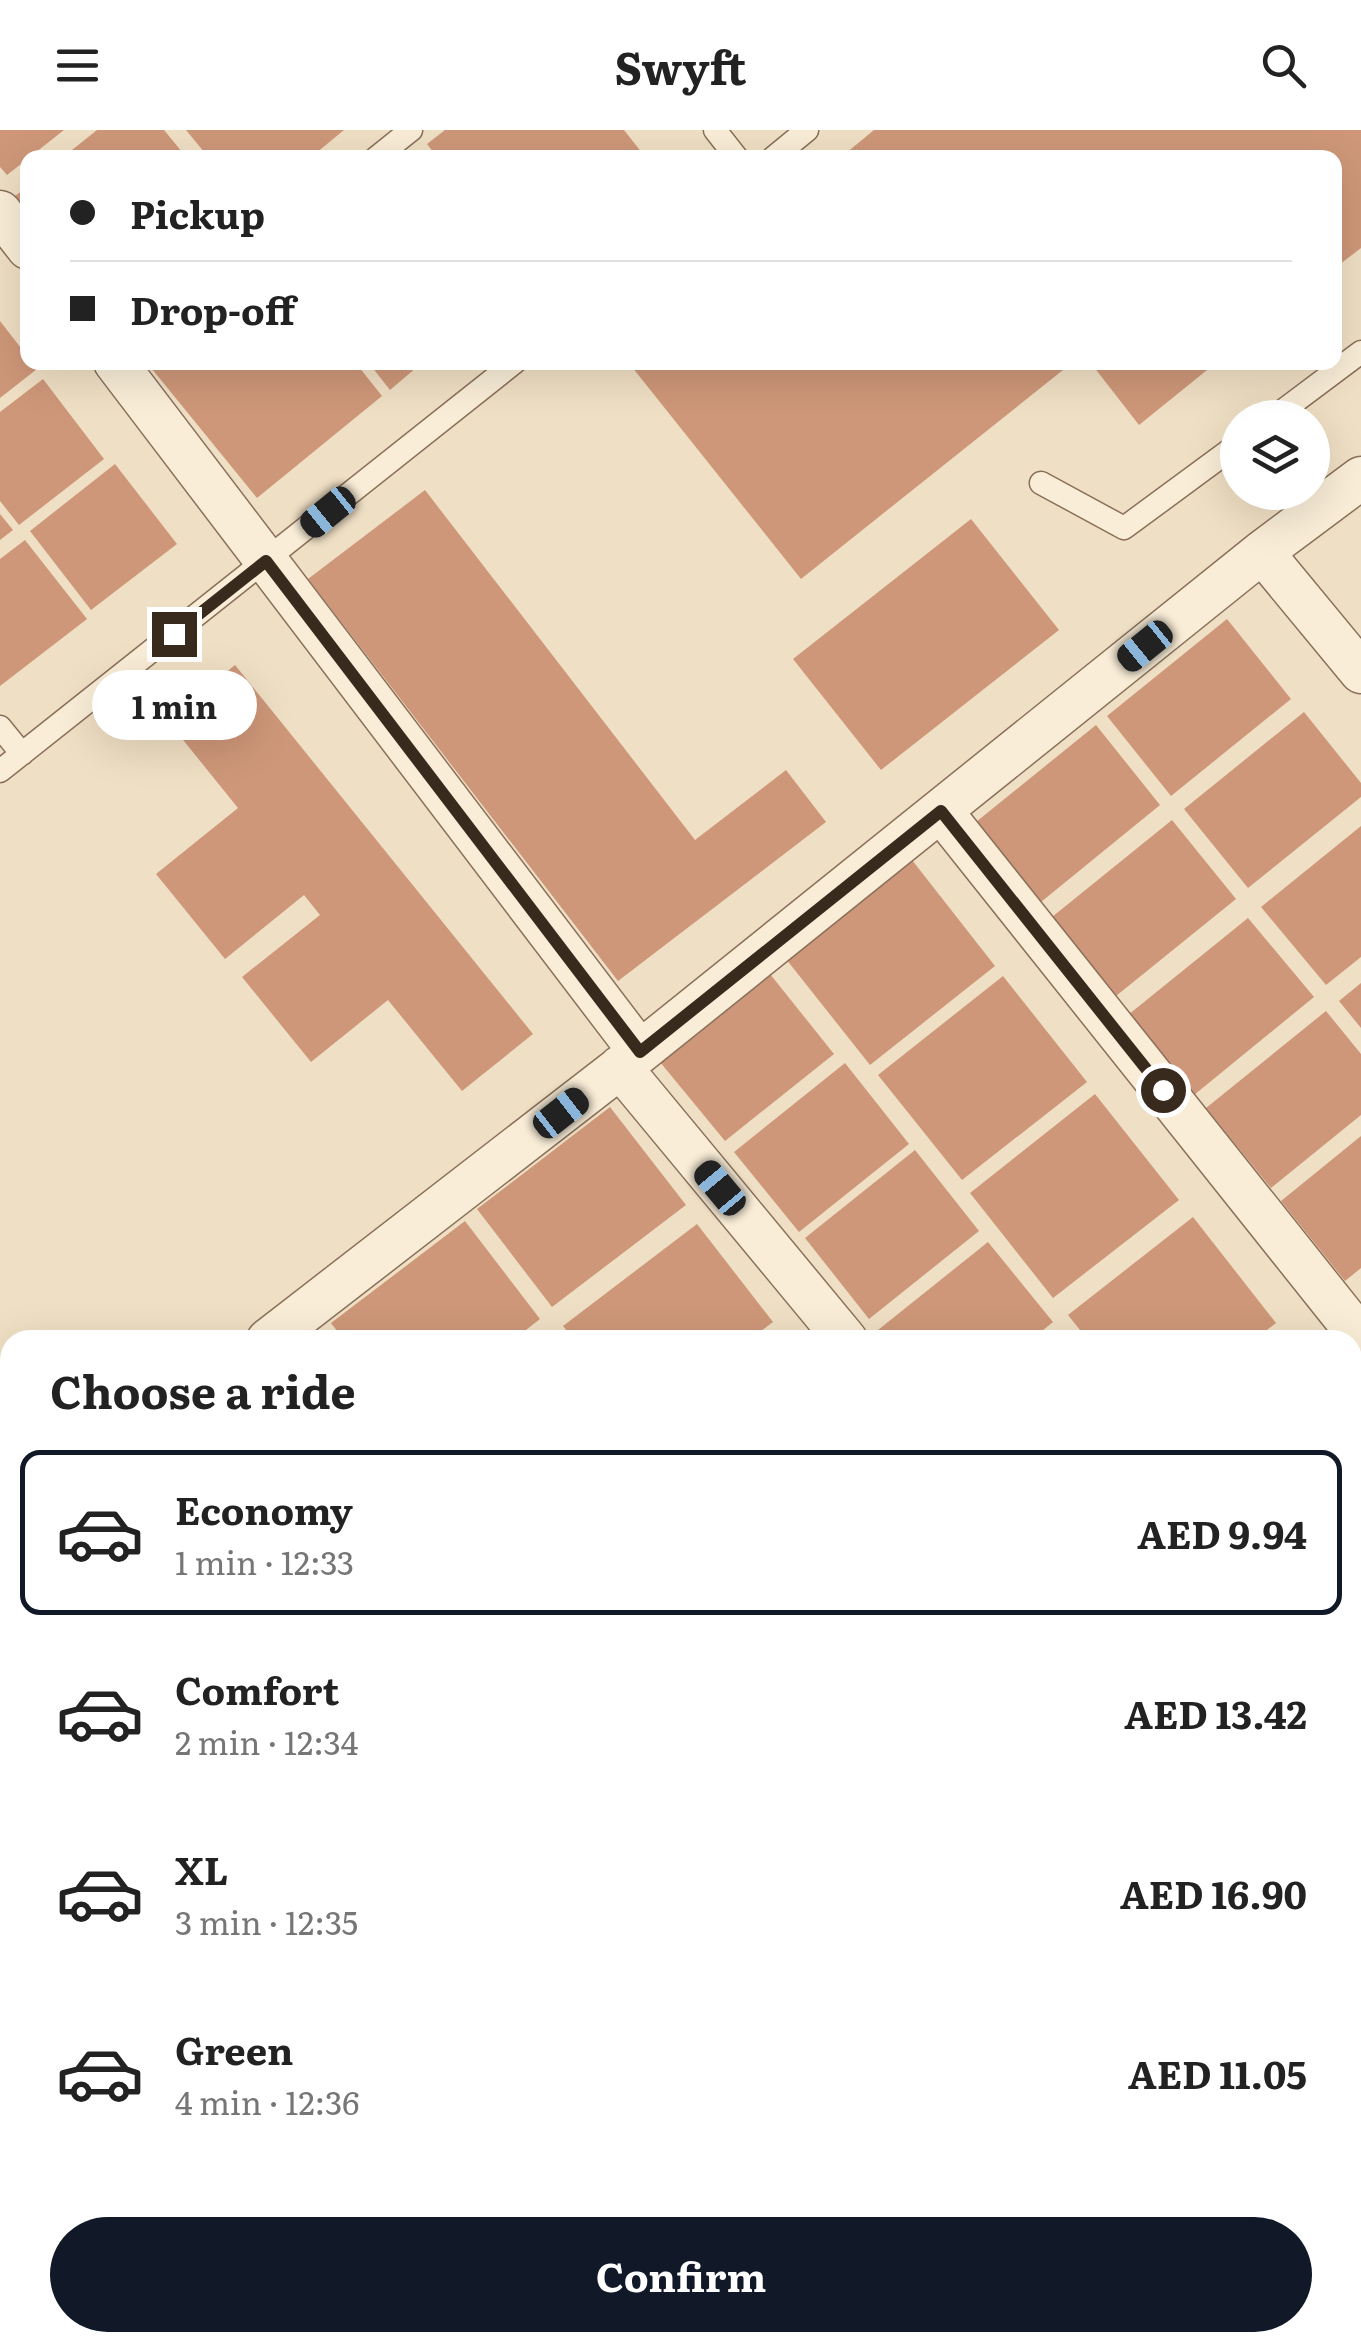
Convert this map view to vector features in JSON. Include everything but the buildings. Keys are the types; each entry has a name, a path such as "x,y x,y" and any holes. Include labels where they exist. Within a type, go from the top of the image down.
{"street":[{"path":"0,212 20,238"},
{"path":"123,370 630,1060 838,1330"},
{"path":"281,1330 630,1060 1262,552 1361,478"},
{"path":"1262,552 1361,672"},
{"path":"941,811 1355,1330"}],"lane":[{"path":"386,150 410,130"},
{"path":"715,130 731,150"},
{"path":"783,150 807,130"},
{"path":"0,771 505,370"},
{"path":"1297,400 1337,370"},
{"path":"1041,483 1124,528 1220,457"},
{"path":"0,727 22,754"}],"route":[{"path":"174,634 266,561 640,1052 941,811 1163,1090"}]}
